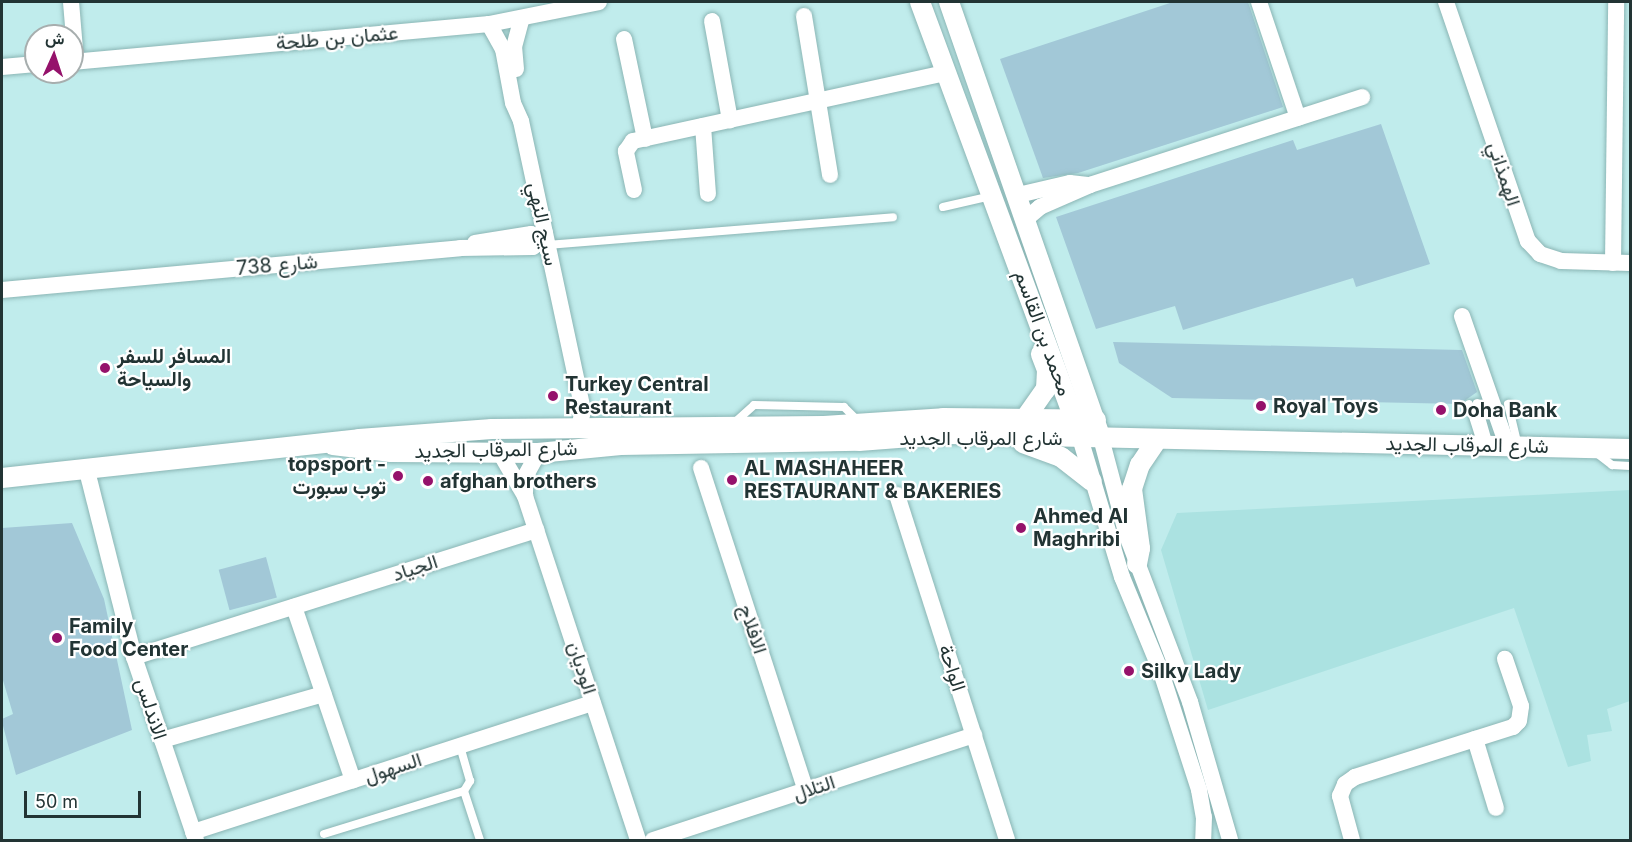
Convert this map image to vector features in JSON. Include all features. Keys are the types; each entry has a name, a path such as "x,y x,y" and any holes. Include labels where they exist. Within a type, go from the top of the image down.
{"street":[{"path":"71,2 72,24"},
{"name":"عثمان بن طلحة","path":"84,61 489,24 599,2"},
{"name":"محمد بن القاسم","path":"920,2 1030,294 1077,429 1129,596 1160,669 1199,790 1205,840"},
{"name":"محمد بن القاسم","path":"950,2 1099,429 1137,564 1187,695 1229,840"},
{"path":"1259,2 1298,118"},
{"name":"الهمذاني","path":"1446,2 1528,241 1540,254 1561,261 1630,263"},
{"path":"1613,263 1616,2"},
{"path":"804,16 830,175"},
{"path":"521,120 514,47 522,18"},
{"path":"712,21 730,120"},
{"name":"سيج النهي","path":"489,24 503,49 513,104 521,120 583,411 579,427"},
{"path":"624,39 645,139"},
{"path":"2,67 24,65"},
{"path":"634,190 626,147 645,139 945,73"},
{"path":"1027,218 1040,207 1090,185 1362,97"},
{"path":"703,126 708,194"},
{"path":"1018,195 1070,183 1090,185"},
{"name":"شارع 738","path":"2,290 460,248 496,238 531,234 545,238"},
{"path":"1024,420 1043,398 1047,380 1028,316 1030,294"},
{"path":"1462,316 1499,445"},
{"name":"شارع المرقاب الجديد","path":"2,478 443,433 579,427 862,425 943,418 1024,420 1077,429"},
{"path":"458,452 481,444 556,438 579,427"},
{"name":"شارع المرقاب الجديد","path":"333,445 390,452 538,453 621,445 1001,436 1099,429 1157,440 1630,449"},
{"path":"1001,436 1061,457 1092,481"},
{"path":"1137,564 1140,548 1132,489 1140,465 1157,440"},
{"name":"الوديان","path":"500,453 525,496 638,840"},
{"name":"الوديان","path":"525,496 526,475 538,453"},
{"name":"الافلاج","path":"701,468 806,791"},
{"name":"الاندلس","path":"87,471 134,657 193,838"},
{"name":"الواحة","path":"897,495 1007,840"},
{"name":"الجياد","path":"134,657 536,530"},
{"path":"294,607 353,780"},
{"path":"1352,840 1341,805 1345,784 1355,777 1513,727 1522,714 1506,659"},
{"path":"162,740 324,694"},
{"name":"السهول","path":"193,838 353,780 593,703"},
{"name":"التلال","path":"653,840 974,735"},
{"path":"1475,739 1496,808"},
{"path":"1205,840 1220,837 1229,840"}],"lane":[{"path":"942,205 991,193"},
{"path":"545,238 893,217"},
{"path":"1473,404 1499,445"},
{"path":"1499,445 1508,404"},
{"path":"1593,448 1604,461 1630,466"},
{"path":"324,834 464,791 470,780 459,746"},
{"path":"464,791 480,840"}],"shaded area":[{"path":"1630,490 1630,701 1607,709 1612,731 1587,735 1591,761 1568,767 1514,608 1208,710 1161,550 1177,513"}],"building":[{"path":"1173,2 1248,2 1283,107 1078,173 1043,178 1000,59"},
{"path":"1381,124 1430,264 1356,287 1353,278 1183,330 1175,306 1096,329 1056,217 1293,140 1297,150"},
{"path":"1113,342 1462,350 1477,392 1460,404 1172,398 1119,363"},
{"name":"Family Food Center","path":"72,523 104,599 132,730 16,775 2,722 2,719 13,714 2,677 2,528"},
{"path":"266,557 277,598 230,610 219,570"}],"place":[{"name":"المسافر للسفر والسياحة","path":"105,368"},
{"name":"Turkey Central Restaurant","path":"553,396"},
{"name":"Royal Toys","path":"1261,406"},
{"name":"Doha Bank","path":"1441,410"},
{"name":"topsport - توب سبورت","path":"398,476"},
{"name":"AL MASHAHEER RESTAURANT & BAKERIES","path":"732,480"},
{"name":"afghan brothers","path":"428,481"},
{"name":"Ahmed Al Maghribi","path":"1021,528"},
{"name":"Family Food Center","path":"57,638"},
{"name":"Silky Lady","path":"1129,671"}]}
